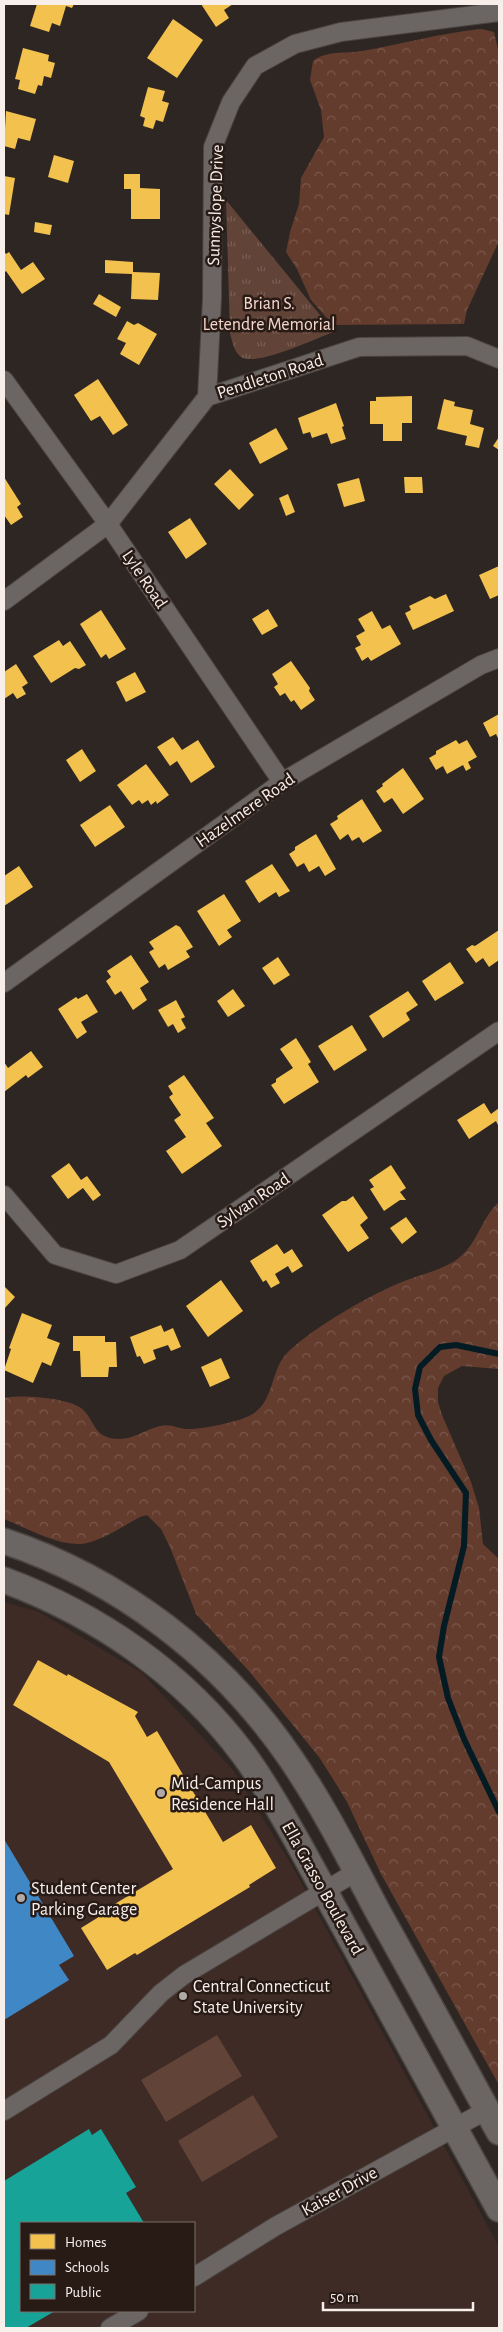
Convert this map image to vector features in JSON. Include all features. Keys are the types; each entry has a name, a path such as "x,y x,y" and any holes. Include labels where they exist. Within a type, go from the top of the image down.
{"main road":[{"name":"Ella Grasso Boulevard","path":"4,1540 61,1563 116,1593 168,1628 212,1666 247,1702 289,1756 316,1800 499,2132"},
{"name":"Ella Grasso Boulevard","path":"4,1580 60,1604 114,1634 157,1666 210,1715 238,1747 258,1775 324,1891 499,2209"}],"street":[{"name":"Sunnyslope Drive","path":"207,396 212,299 213,147 230,102 255,66 295,44 341,32 499,12"},
{"name":"Pendleton Road","path":"4,601 108,524 207,396 359,347 467,346 499,359"},
{"name":"Lyle Road","path":"4,380 108,524 282,782"},
{"name":"Hazelmere Road","path":"4,984 282,782 481,665 499,658"},
{"name":"Sylvan Road","path":"4,1195 55,1255 116,1274 180,1250 499,1031"},
{"path":"4,2111 112,2044 161,1994 184,1975 356,1872"},
{"name":"Kaiser Drive","path":"195,2276 276,2226 487,2110"},
{"path":"110,2328 137,2312"}],"shaded area":[{"name":"Central Connecticut State University","path":"4,1602 39,1612 142,1673 233,1770 291,1864 499,2247 499,2328 4,2328"}],"green space":[{"path":"481,29 494,32 499,54 499,241 467,310 464,324 333,325 311,300 297,269 286,252 299,204 301,178 324,137 321,110 310,80 313,61 324,55 362,51"},
{"name":"Brian S. Letendre Memorial","path":"226,200 334,332 273,355 249,359 239,355 230,333"},
{"path":"499,1202 499,1369 462,1366 444,1376 438,1388 438,1402 471,1482 479,1508 483,1544 499,1559 499,2085 381,1874 347,1802 319,1757 248,1670 196,1614 161,1529 147,1515 88,1543 71,1544 51,1539 4,1519 4,1398 21,1396 55,1399 75,1405 86,1413 104,1436 120,1439 164,1425 195,1429 221,1425 245,1418 259,1409 264,1402 269,1394 282,1359 299,1342 325,1323 370,1297 453,1262 466,1251 488,1215"},
{"path":"217,2035 242,2076 166,2122 141,2080"},
{"path":"253,2095 278,2137 202,2182 178,2141"}],"building: Homes":[{"path":"37,4 74,4 72,8 66,6 60,26 52,23 49,32 30,26"},
{"path":"201,4 233,4 224,10 229,18 216,27"},
{"path":"173,19 203,40 177,78 147,58"},
{"path":"23,48 49,55 48,61 55,63 51,78 44,76 42,86 38,85 35,94 18,89 20,80 15,79"},
{"path":"148,87 165,91 162,101 169,103 163,122 156,120 153,129 143,126 145,118 140,116"},
{"path":"6,111 36,119 30,141 18,138 15,149 4,146"},
{"path":"54,155 74,161 68,183 48,177"},
{"path":"124,174 140,174 140,188 160,189 160,219 131,219 131,189 124,189"},
{"path":"4,176 15,178 9,215 4,214"},
{"path":"35,222 52,225 50,235 34,232"},
{"path":"4,251 6,254 9,252 21,270 33,262 45,279 22,294 6,271 4,273"},
{"path":"105,260 133,262 133,272 160,273 158,300 131,299 132,274 105,273"},
{"path":"99,294 121,307 116,317 93,304"},
{"path":"127,321 134,325 138,323 157,334 139,365 120,354 126,343 117,339"},
{"path":"98,379 128,425 113,435 100,416 91,421 74,395"},
{"path":"412,396 412,423 402,423 402,441 383,441 383,424 370,424 370,401 376,401 376,397"},
{"path":"444,399 455,402 454,406 473,410 470,424 484,428 479,448 465,445 467,436 437,429"},
{"path":"336,403 344,426 342,427 346,439 331,444 327,433 312,438 310,432 303,434 298,418"},
{"path":"276,428 288,449 260,464 249,443"},
{"path":"499,437 499,450 493,446"},
{"path":"230,469 254,495 239,510 214,484"},
{"path":"4,477 21,504 17,507 23,517 11,525 4,515"},
{"path":"404,477 422,477 423,493 405,493"},
{"path":"359,478 365,501 344,507 337,484"},
{"path":"288,494 295,512 286,516 279,498"},
{"path":"190,518 207,544 186,559 168,532"},
{"path":"499,566 499,595 490,599 479,575"},
{"path":"446,594 454,611 413,630 405,613 411,610 409,606 430,596 435,599"},
{"path":"268,609 278,626 262,635 252,619"},
{"path":"101,610 126,649 109,659 106,654 101,658 80,624"},
{"path":"372,611 382,629 390,625 401,644 371,661 368,657 362,661 355,648 361,645 356,636 365,631 358,619"},
{"path":"59,640 63,646 70,641 86,665 79,669 75,668 51,683 33,656"},
{"path":"291,661 310,688 309,691 315,700 301,710 294,700 291,702 285,693 280,696 274,687 278,684 272,674"},
{"path":"16,664 28,683 22,687 26,694 17,699 13,693 4,699 4,672"},
{"path":"135,672 146,692 126,702 116,682"},
{"path":"499,714 499,740 496,734 490,737 483,723"},
{"path":"173,737 182,750 198,740 215,767 191,783 177,761 170,766 157,747"},
{"path":"456,740 459,744 467,740 477,757 468,762 471,768 466,771 463,765 447,774 443,766 436,770 429,758 436,754 436,751"},
{"path":"82,749 96,771 80,782 66,760"},
{"path":"146,764 169,795 157,804 156,801 151,805 148,800 142,804 139,800 132,805 117,785"},
{"path":"403,768 424,799 403,814 392,798 384,803 376,791"},
{"path":"362,799 382,831 363,843 359,837 352,841 348,834 340,840 330,824 338,819 337,816"},
{"path":"110,805 125,827 95,847 80,825"},
{"path":"316,834 336,869 325,876 319,866 309,872 304,863 297,867 289,854 295,850 295,847"},
{"path":"272,864 290,891 279,897 276,892 259,903 245,881"},
{"path":"19,866 33,887 4,906 4,876"},
{"path":"224,894 241,921 227,930 232,937 219,946 197,911"},
{"path":"176,925 180,927 193,947 186,951 190,957 168,970 165,964 159,968 149,952 154,949 149,942"},
{"path":"499,930 499,960 489,967 483,958 476,963 466,949 472,945 475,946"},
{"path":"131,955 149,982 140,988 147,1000 133,1010 121,991 115,995 106,981 111,977 107,971"},
{"path":"278,957 290,975 274,985 262,968"},
{"path":"450,962 464,983 435,1001 422,981"},
{"path":"233,989 245,1006 228,1017 217,1001"},
{"path":"408,991 418,1005 406,1013 410,1020 383,1038 369,1016"},
{"path":"87,994 98,1012 81,1022 87,1032 77,1039 58,1009 76,997 78,999"},
{"path":"176,1000 185,1017 181,1019 186,1028 178,1033 173,1024 168,1027 158,1010"},
{"path":"352,1025 367,1050 334,1071 318,1046"},
{"path":"296,1038 311,1062 308,1064 319,1082 284,1104 271,1085 276,1082 276,1079 293,1068 280,1049"},
{"path":"31,1051 43,1067 28,1078 26,1075 4,1092 4,1062 8,1068"},
{"path":"184,1075 214,1118 206,1123 222,1146 182,1174 166,1151 186,1137 174,1120 181,1115 169,1097 173,1094 168,1086"},
{"path":"484,1103 491,1114 499,1108 499,1127 496,1121 469,1139 457,1120"},
{"path":"69,1163 81,1180 87,1176 101,1195 93,1201 83,1188 68,1199 51,1176"},
{"path":"391,1165 406,1188 400,1192 406,1200 400,1200 384,1211 370,1189 374,1187 369,1180"},
{"path":"353,1196 368,1218 360,1225 369,1238 348,1252 322,1215"},
{"path":"406,1217 417,1232 402,1244 390,1228"},
{"path":"277,1244 284,1254 292,1249 303,1266 292,1273 288,1266 275,1274 280,1283 271,1288 266,1280 263,1282 250,1261"},
{"path":"221,1280 243,1311 208,1337 186,1306"},
{"path":"4,1286 15,1297 4,1309"},
{"path":"22,1313 52,1325 47,1338 60,1343 51,1366 42,1362 33,1383 4,1370 11,1349 9,1348"},
{"path":"161,1325 164,1332 173,1328 181,1347 171,1351 168,1345 153,1350 156,1359 144,1364 140,1356 137,1357 130,1337"},
{"path":"73,1336 105,1336 105,1342 116,1342 117,1367 109,1367 108,1377 81,1377 80,1351 73,1351"},
{"path":"221,1358 230,1378 210,1387 201,1367"},
{"name":"Mid-Campus Residence Hall","path":"38,1660 138,1712 135,1716 147,1737 157,1731 223,1842 251,1825 276,1868 249,1885 250,1887 137,1955 135,1953 107,1970 81,1928 110,1910 108,1908 173,1869 109,1762 13,1705"}],"building: Schools":[{"name":"Student Center Parking Garage","path":"4,1839 74,1956 59,1965 69,1980 4,2020"}],"building: Public":[{"path":"89,2129 92,2135 101,2129 136,2187 126,2193 143,2222 20,2222 20,2312 53,2312 26,2328 4,2328 4,2181"}],"waterway":[{"path":"499,1354 456,1345 440,1347 420,1367 415,1389 418,1415 431,1440 466,1493 464,1546 444,1626 439,1657 448,1698 464,1739 499,1812"}],"place":[{"name":"Mid-Campus Residence Hall","path":"161,1793"},
{"name":"Student Center Parking Garage","path":"21,1898"},
{"name":"Central Connecticut State University","path":"183,1996"}]}
